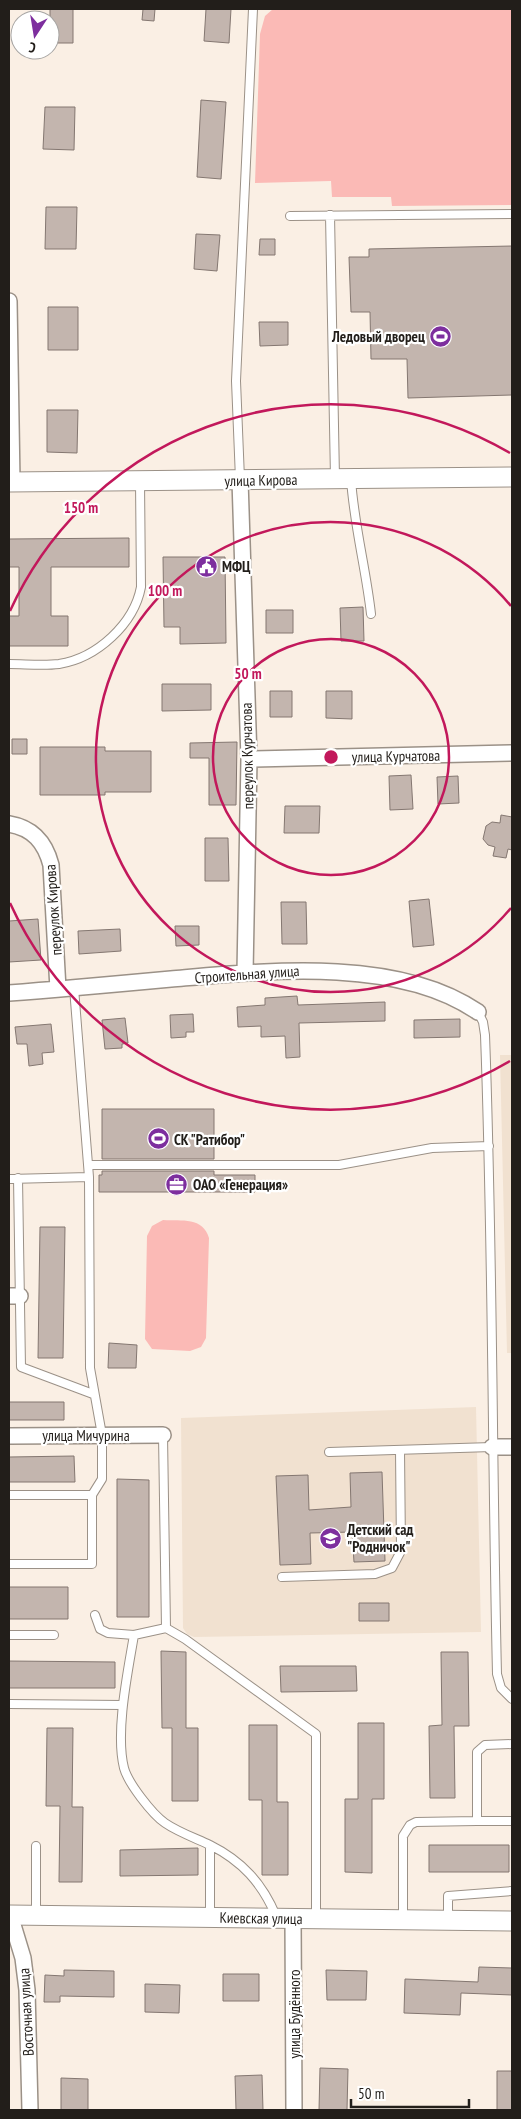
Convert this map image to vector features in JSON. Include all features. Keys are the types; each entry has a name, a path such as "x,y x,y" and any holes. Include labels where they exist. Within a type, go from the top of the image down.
{"street":[{"path":"9,301 10,482"},
{"name":"улица Кирова","path":"10,482 512,477"},
{"name":"переулок Курчатова","path":"240,480 249,759 245,973"},
{"name":"улица Курчатова","path":"249,759 512,753"},
{"name":"переулок Кирова","path":"9,824 19,826 34,833 46,847 51,865 58,989"},
{"name":"Строительная улица","path":"9,993 245,973 305,971 387,978 433,990 464,1002 478,1012"},
{"name":"улица Мичурина","path":"9,1436 163,1434"},
{"path":"492,1447 512,1447"},
{"name":"Киевская улица","path":"9,1915 512,1921"},
{"name":"Восточная улица","path":"9,1915 23,1958 27,1990 30,2110"},
{"name":"улица Будённого","path":"285,1918 294,2110"}],"lane":[{"path":"240,480 236,381 253,9"},
{"path":"290,216 512,214"},
{"path":"330,215 343,479 353,511 368,585 371,614"},
{"path":"9,664 57,664 71,661 105,642 132,614 138,601 141,587 140,481"},
{"path":"9,1564 92,1564 92,1495 102,1479 102,1435 93,1394 90,1368 89,1177 74,988"},
{"path":"478,1012 485,1035 489,1146 492,1447 497,1674 501,1688 512,1699"},
{"path":"88,1164 339,1165 432,1148 489,1146"},
{"path":"9,1179 89,1177"},
{"path":"18,1178 14,1296 21,1367 93,1394"},
{"path":"163,1434 166,1628"},
{"path":"329,1452 492,1447"},
{"path":"282,1577 375,1574 392,1568 401,1551 400,1450"},
{"path":"9,1495 92,1495"},
{"path":"95,1615 100,1629 108,1633 134,1634 166,1628 185,1639 316,1734 316,1918"},
{"path":"134,1634 123,1706 122,1755 124,1770 149,1808 165,1823 234,1858 254,1878 285,1918"},
{"path":"9,1635 54,1635"},
{"path":"9,1704 123,1706"},
{"path":"477,1821 477,1752 485,1745 512,1744"},
{"path":"403,1919 403,1836 406,1830 416,1822 512,1821"},
{"path":"210,1845 210,1917"},
{"path":"36,1846 36,1916"},
{"path":"448,1920 448,1896 512,1891"}],"shaded area":[{"path":"273,9 512,9 512,205 392,206 391,197 332,197 331,181 255,183 260,34 265,16"},
{"path":"500,1055 512,1055 512,1353 507,1353"},
{"path":"163,1220 197,1223 206,1231 209,1238 206,1338 201,1347 190,1351 152,1349 145,1339 147,1236 152,1226"},
{"name":"Детский сад \"Родничок\"","path":"476,1407 481,1632 194,1637 187,1634 183,1628 181,1418"}],"building":[{"path":"73,9 73,43 60,43 60,10 50,10"},
{"path":"143,9 155,9 154,21 142,20"},
{"path":"206,9 231,9 229,43 204,41"},
{"path":"201,100 226,102 221,179 197,177"},
{"path":"45,107 75,107 74,150 43,149"},
{"path":"46,207 77,207 76,249 45,249"},
{"path":"196,234 220,235 217,271 194,269"},
{"path":"260,239 275,239 275,255 259,255"},
{"name":"Ледовый дворец","path":"512,246 512,395 408,398 407,359 371,359 370,312 351,312 349,257 369,257 369,249"},
{"path":"48,307 78,307 78,350 48,350"},
{"path":"259,322 288,322 288,345 260,346"},
{"path":"47,410 78,410 77,453 47,452"},
{"path":"129,538 129,567 51,567 51,616 68,616 68,646 9,646 9,616 19,616 19,567 9,567 9,539"},
{"path":"163,557 225,557 226,643 180,644 180,627 164,627"},
{"path":"363,607 364,641 341,641 340,608"},
{"path":"266,610 293,610 293,633 266,633"},
{"path":"162,684 211,684 211,710 162,711"},
{"path":"270,691 292,691 292,717 270,717"},
{"path":"326,691 352,691 352,719 326,718"},
{"path":"12,739 27,739 27,754 12,754"},
{"path":"237,742 236,805 209,805 209,758 190,758 190,743"},
{"path":"40,747 105,747 105,751 151,751 151,792 105,792 105,795 40,795"},
{"path":"411,775 413,809 390,810 389,776"},
{"path":"458,776 459,803 438,804 437,777"},
{"path":"285,806 320,806 319,833 284,833"},
{"path":"501,815 512,817 512,850 508,849 506,858 493,856 495,847 488,845 483,839 486,826 492,822 500,823"},
{"path":"205,838 228,838 229,881 205,881"},
{"path":"429,899 434,945 413,947 409,901"},
{"path":"281,902 306,902 307,944 282,944"},
{"path":"38,919 41,960 9,962 9,921"},
{"path":"175,926 199,926 199,945 176,946"},
{"path":"120,929 121,951 79,954 78,931"},
{"path":"297,996 298,1005 385,1002 385,1021 299,1023 300,1057 286,1058 285,1036 261,1037 261,1026 238,1027 237,1007 265,1005 265,998"},
{"path":"193,1014 194,1032 186,1032 186,1037 171,1038 170,1015"},
{"path":"125,1018 128,1043 122,1044 122,1048 105,1049 102,1020"},
{"path":"460,1019 460,1037 414,1038 414,1020"},
{"path":"51,1024 54,1052 42,1053 43,1064 29,1066 27,1044 17,1044 15,1027"},
{"name":"СК \"Ратибор\"","path":"102,1109 214,1109 214,1159 102,1159"},
{"name":"ОАО «Генерация»","path":"102,1171 214,1171 214,1175 255,1175 255,1192 99,1192 99,1175 102,1175"},
{"path":"40,1227 65,1227 63,1358 38,1358"},
{"path":"109,1343 137,1345 136,1368 108,1368"},
{"path":"9,1402 64,1402 64,1420 9,1420"},
{"path":"74,1456 75,1482 9,1482 9,1457"},
{"path":"382,1472 385,1561 354,1562 352,1532 310,1533 311,1564 280,1565 276,1476 308,1475 309,1510 351,1507 350,1473"},
{"path":"117,1479 149,1480 149,1617 117,1617"},
{"path":"9,1587 68,1587 68,1619 9,1619"},
{"path":"359,1603 389,1603 389,1621 359,1621"},
{"path":"161,1651 186,1652 186,1728 198,1728 198,1801 172,1801 172,1728 162,1728"},
{"path":"441,1652 468,1652 469,1726 454,1726 455,1798 430,1798 429,1726 442,1725"},
{"path":"9,1661 115,1662 115,1688 9,1688"},
{"path":"280,1666 356,1666 357,1691 281,1692"},
{"path":"358,1723 384,1723 384,1799 372,1799 372,1873 345,1872 345,1799 358,1799"},
{"path":"249,1725 277,1725 277,1802 288,1802 288,1875 262,1875 262,1800 249,1800"},
{"path":"47,1728 73,1728 72,1807 83,1807 82,1882 59,1882 60,1806 46,1806"},
{"path":"429,1845 509,1845 509,1872 429,1872"},
{"path":"198,1848 198,1875 120,1876 120,1850"},
{"path":"479,1967 512,1968 512,1995 461,1993 460,2015 404,2013 405,1979 478,1982"},
{"path":"64,1970 114,1971 114,1997 60,1996 60,2002 44,2002 45,1975 64,1976"},
{"path":"326,1970 367,1971 366,2000 327,2000"},
{"path":"223,1974 259,1974 259,2001 223,2001"},
{"path":"145,1984 180,1985 179,2013 145,2012"},
{"path":"320,2068 348,2069 347,2110 319,2110"},
{"path":"497,2071 512,2071 512,2110 497,2110"},
{"path":"262,2075 263,2110 236,2110 235,2076"},
{"path":"61,2078 88,2079 88,2110 61,2110"}],"place":[{"name":"Ледовый дворец","path":"441,336"},
{"name":"МФЦ","path":"206,566"},
{"name":"СК \"Ратибор\"","path":"158,1139"},
{"name":"ОАО «Генерация»","path":"177,1184"},
{"name":"Детский сад \"Родничок\"","path":"331,1538"}]}
